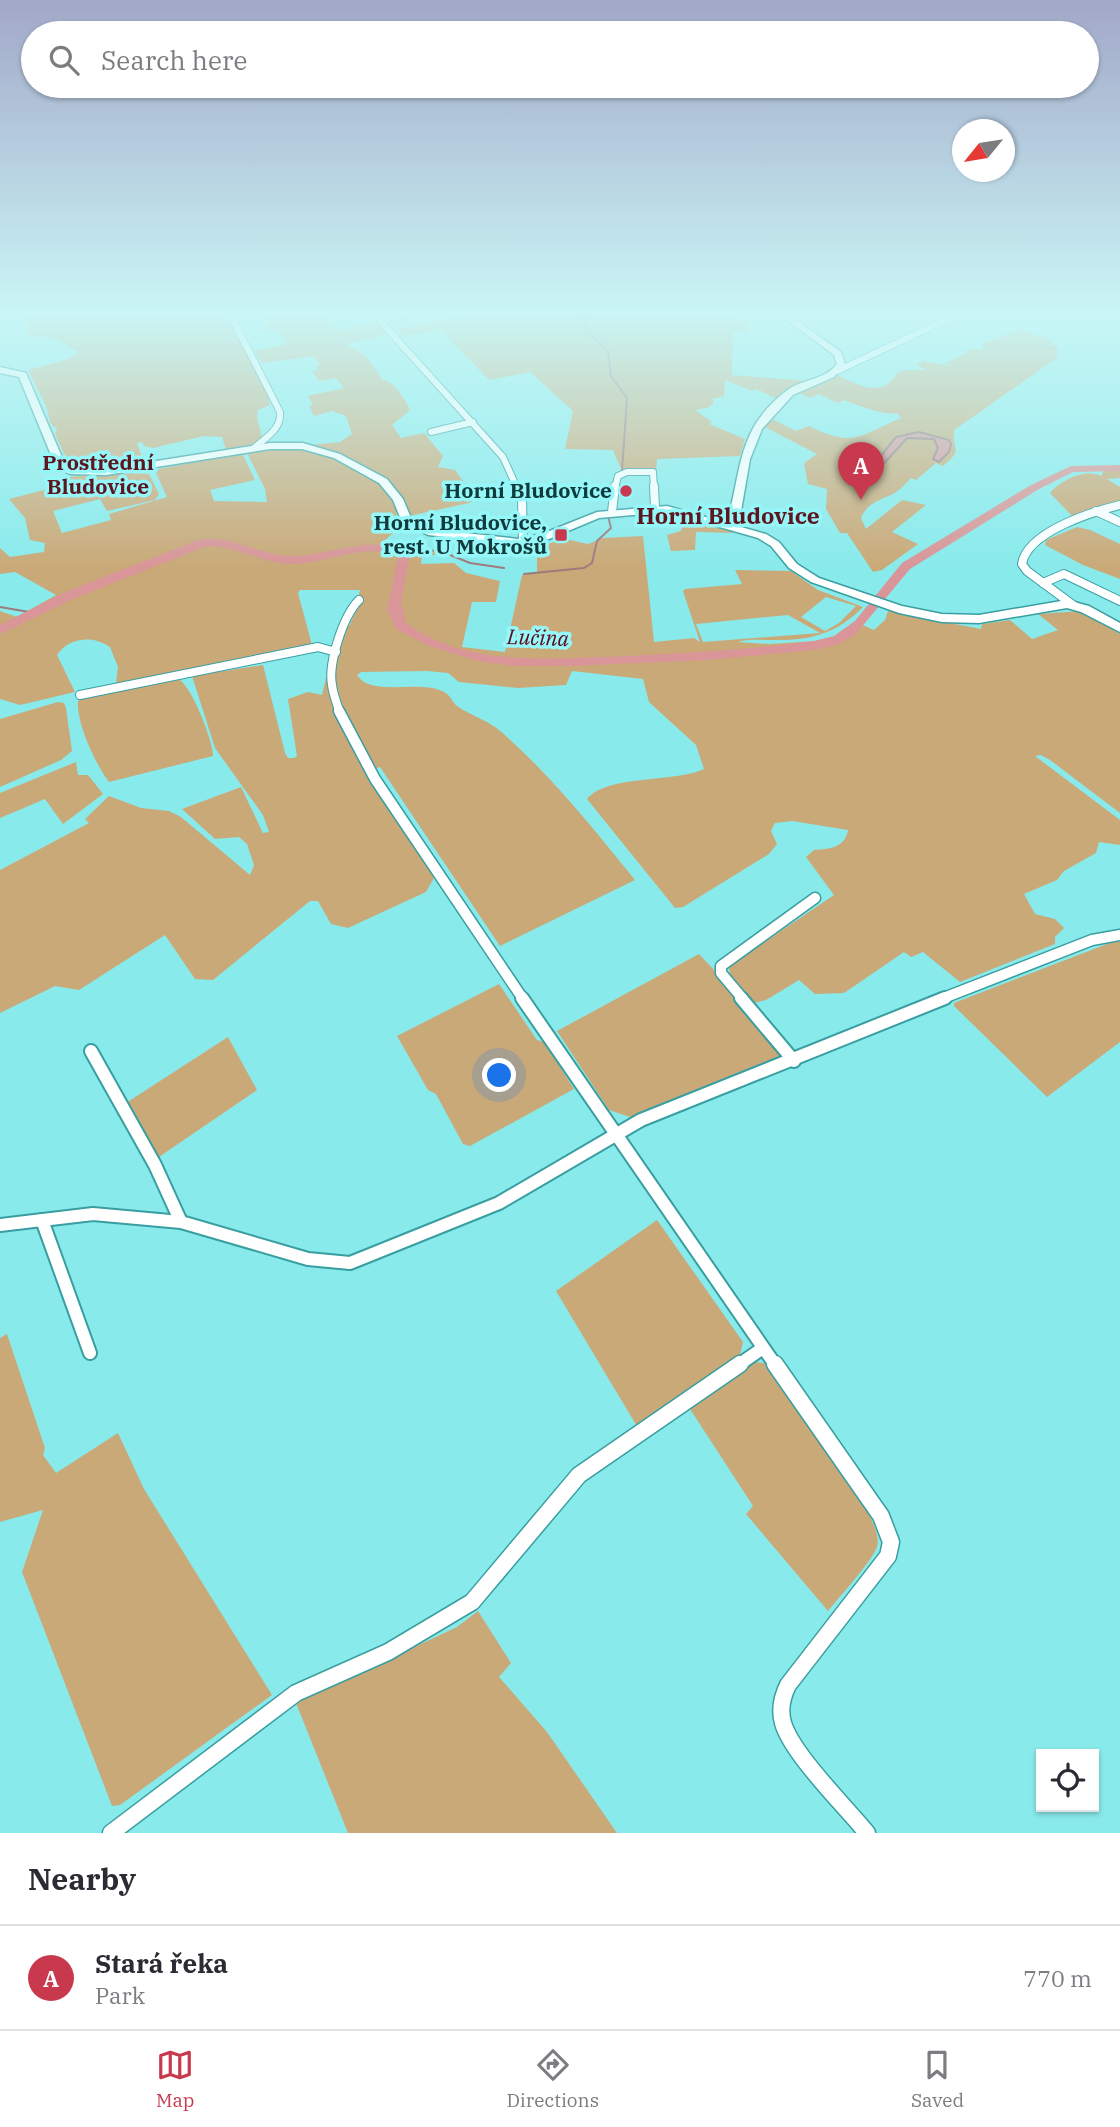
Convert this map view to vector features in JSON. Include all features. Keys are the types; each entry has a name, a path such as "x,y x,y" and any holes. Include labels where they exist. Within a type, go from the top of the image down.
{"street":[{"path":"33,398 57,455 65,468 74,472 106,472 254,448 299,446 337,456 383,481 398,499 406,520 422,530 523,541 545,537 582,519 612,512 655,508 768,538 798,570 848,593 920,614 979,619 1060,604 1073,605"},
{"path":"254,448 277,425 281,415 274,398"},
{"path":"450,398 503,457 523,499 523,541"},
{"path":"726,525 733,520 740,499 748,450 754,435 786,398"},
{"path":"431,432 473,422"},
{"path":"612,512 611,503 618,476 627,472 653,472 655,508"},
{"path":"1120,505 1096,511 1027,546 1023,553 1023,566 1043,583 1073,605 1120,628"},
{"path":"1096,511 1120,522"},
{"path":"1043,583 1064,574 1120,601"},
{"path":"359,600 348,611 342,626 336,652 332,694 375,779 614,1134 881,1516 891,1542 888,1556 788,1685 780,1703 784,1729 792,1742 867,1833"},
{"path":"80,695 318,647 336,652"},
{"path":"794,1061 721,973 721,966 815,898"},
{"path":"0,1225 93,1214 181,1222 308,1259 349,1263 499,1203 614,1134 651,1116 794,1061 1051,955 1092,940 1120,935"},
{"path":"91,1051 155,1165 181,1222"},
{"path":"42,1220 90,1353"},
{"path":"111,1833 296,1693 388,1652 471,1602 579,1475 763,1348"}],"shaded area":[{"path":"42,398 268,398 270,405 258,410 257,418 262,437 252,445 226,450 222,437 204,436 153,448 144,446 142,442 137,443 143,460 141,464 105,469 78,468 64,454 55,434 57,429 50,423"},
{"path":"309,398 403,398 410,410 392,425 401,438 424,433 443,456 438,467 455,470 476,499 469,503 409,516 404,501 385,478 396,505 397,521 401,526 383,542 407,548 410,552 448,550 452,553 422,556 421,564 454,563 466,573 500,581 496,602 472,602 462,647 505,652 522,575 537,573 537,547 565,539 588,544 603,538 643,536 654,642 694,638 700,642 683,591 742,584 735,570 791,571 818,590 863,607 842,624 821,634 797,639 738,642 770,644 831,640 858,623 874,630 885,620 888,611 981,629 982,624 1010,620 1032,639 1058,630 1038,614 1081,611 1120,634 1120,813 1050,760 1041,755 1035,756 1120,820 1120,845 1099,842 1096,853 1064,871 1057,880 1024,894 1035,914 1055,919 1064,928 1055,937 1055,944 960,982 923,952 911,957 904,952 844,993 815,994 799,980 766,1000 754,1003 730,978 729,966 834,895 806,857 814,850 840,844 848,830 792,821 775,823 771,831 777,844 769,854 683,907 675,908 587,799 610,786 704,769 696,745 649,702 643,679 572,671 566,685 518,688 459,682 448,673 361,672 357,675 374,686 437,689 447,694 457,706 499,730 553,783 635,880 500,946 380,767 368,771 434,878 426,892 348,928 331,924 318,901 310,901 213,980 195,979 165,935 79,990 55,986 0,1013 0,870 89,823 85,819 109,796 141,808 169,811 181,817 250,875 254,865 247,844 239,837 215,839 182,809 241,787 263,833 269,832 263,815 215,748 192,676 263,665 285,753 288,758 294,758 297,756 288,699 308,692 322,695 332,653 363,598 358,597 360,590 300,590 298,593 312,645 116,683 118,667 110,647 96,641 75,641 57,655 75,692 20,705 0,699 0,611 17,617 56,595 15,572 0,574 0,548 10,557 44,552 45,543 30,540 25,518 9,499 52,488 51,484 65,477 148,472 159,494 155,500 107,511 100,499 53,511 62,533 111,520 109,514 167,497 156,473 159,469 242,453 255,480 210,490 214,501 267,502 265,489 246,451 271,448 323,449 311,445 340,442 352,434 346,416 332,411 314,416 309,406 313,405","holes":["826,597 856,606 839,623 825,631 801,617","788,615 820,633 703,642 696,624"]},
{"path":"558,398 718,398 712,399 714,403 707,408 695,410 712,422 709,424 745,439 740,456 657,459 656,472 622,471 613,450 565,449 573,411"},
{"path":"826,398 1000,398 954,430 955,453 943,466 936,463 916,480 911,478 896,492 867,509 861,518 866,529 902,500 926,505 892,532 918,544 882,570 873,572 847,533 840,533 826,509 827,489 808,484 804,463 817,454 765,427 772,419 796,431 809,426 836,437 846,438 865,434 901,418 897,413 879,412 844,400 838,403"},
{"path":"919,432 949,440 949,452 939,462 933,459 938,448 934,439 907,438 880,468 855,486 849,484 859,470 872,467 896,437"},
{"path":"1104,471 1120,471 1120,478 1107,479 1120,487 1120,503 1095,507 1074,518 1050,493 1073,477 1087,474 1101,476"},
{"path":"684,515 734,533 696,532 695,550 671,551 667,535 681,531"},
{"path":"1077,527 1120,544 1120,579 1083,565 1045,545 1046,540"},
{"path":"178,679 189,691 200,714 213,756 109,782 88,743 80,721 78,701 85,697"},
{"path":"58,702 64,703 66,708 72,751 61,760 0,787 0,719"},
{"path":"76,762 78,775 88,775 103,794 63,824 45,799 0,818 0,793"},
{"path":"1120,939 1120,1042 1047,1097 954,1006 954,1003"},
{"path":"699,954 729,986 782,1055 630,1117 609,1110 557,1031"},
{"path":"499,984 537,1040 544,1042 574,1089 470,1146 463,1144 436,1094 428,1090 397,1036"},
{"path":"228,1037 257,1090 156,1159 126,1103"},
{"path":"657,1220 743,1342 740,1355 638,1428 556,1291"},
{"path":"7,1334 45,1448 43,1455 56,1473 118,1433 144,1489 272,1695 120,1805 112,1806 22,1572 43,1510 0,1522 0,1338"},
{"path":"755,1362 764,1363 833,1455 867,1510 876,1532 877,1547 873,1554 828,1611 746,1514 753,1506 690,1409"},
{"path":"478,1611 511,1663 499,1677 547,1732 617,1833 348,1833 296,1703 457,1627"}],"waterway":[{"path":"622,471 627,398"},
{"name":"Lučina","path":"0,630 68,596 202,543 214,542 237,546 269,557 292,560 367,549 394,550 404,555 394,601 396,618 401,626 433,643 491,660 536,663 662,658 814,646 839,639 850,632 906,566 1035,487 1071,469 1120,468"},
{"path":"524,574 584,568 592,563 597,541 611,528 608,516"},
{"path":"404,555 438,550 470,563 504,568"},
{"path":"0,607 35,613"}],"place":[{"name":"Horní Bludovice","path":"626,491"},
{"name":"Stará řeka","path":"861,500"},
{"name":"Horní Bludovice, rest. U Mokrošů","path":"561,535"}],"district":[{"name":"Prostřední Bludovice","path":"98,475"},
{"name":"Horní Bludovice","path":"728,516"}]}
